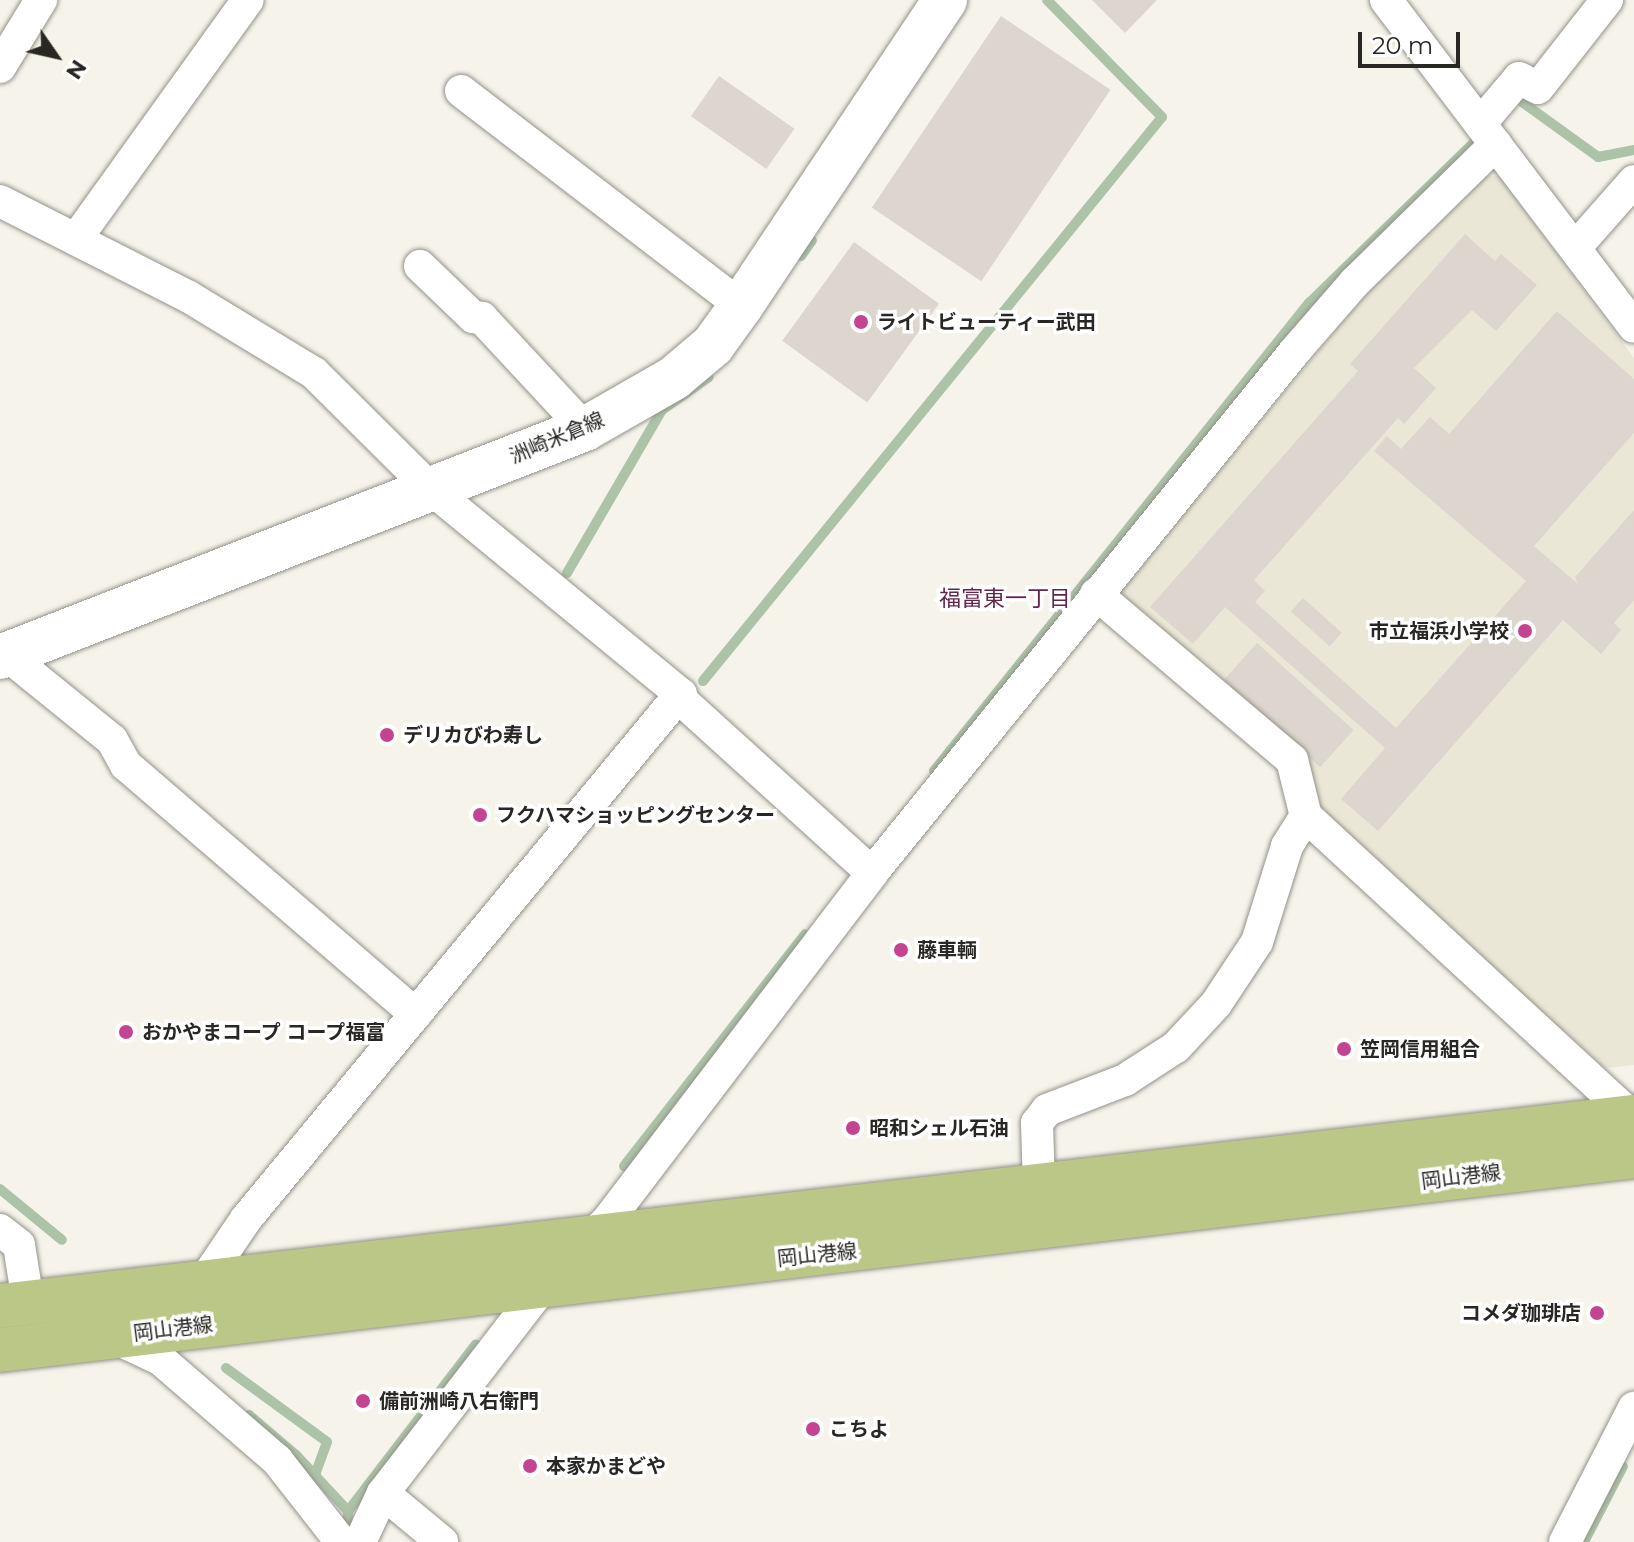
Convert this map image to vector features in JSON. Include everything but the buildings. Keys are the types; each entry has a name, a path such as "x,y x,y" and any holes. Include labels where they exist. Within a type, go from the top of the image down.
{"main road":[{"name":"洲崎米倉線","path":"4,656 585,429 695,363 741,306 945,0"},
{"name":"岡山港線","path":"0,1350 91,1325 202,1284 1039,1187 1633,1130"},
{"name":"岡山港線","path":"14,1304 91,1325 540,1286 1633,1130"}],"street":[{"path":"0,67 41,0"},
{"path":"76,239 248,0"},
{"path":"1386,0 1634,327"},
{"path":"91,1325 141,1346 160,1359 277,1460 355,1540 383,1493 540,1286 590,1238 865,866 1355,282 1487,133 1519,78 1538,88 1607,0"},
{"path":"461,91 741,306"},
{"path":"1575,248 1634,181"},
{"path":"0,201 189,297 314,373 431,489 681,694 246,1219 202,1284"},
{"path":"420,266 473,317 482,318 585,429"},
{"path":"1096,594 1292,760 1306,816 1633,1130"},
{"path":"4,656 112,740 126,765 416,1014"},
{"path":"678,697 865,866"},
{"path":"1039,1187 1037,1123 1047,1110 1125,1080 1176,1047 1216,1004 1257,942 1287,846 1306,816"},
{"path":"0,1230 19,1245 14,1304"},
{"path":"1565,1542 1624,1451 1634,1408"},
{"path":"383,1493 442,1542"}],"shaded area":[{"path":"1480,175 1500,177 1634,358 1634,1065 1605,1068 1315,808 1119,594 1390,264"}],"waterway":[{"path":"703,681 1162,117 1047,0"},
{"path":"1518,99 1598,157 1634,150"},
{"path":"934,771 1309,303 1484,133"},
{"path":"801,256 812,240"},
{"path":"567,573 662,410 709,377"},
{"path":"624,1166 805,934"},
{"path":"0,1189 62,1240"},
{"path":"354,1535 347,1527 348,1511 476,1344"},
{"path":"226,1368 327,1442 315,1475"},
{"path":"249,1415 296,1455 348,1511"},
{"path":"1584,1542 1623,1466"}],"place":[{"name":"ライトビューティー武田","path":"861,322"},
{"name":"市立福浜小学校","path":"1525,631"},
{"name":"デリカびわ寿し","path":"387,735"},
{"name":"フクハマショッピングセンター","path":"480,815"},
{"name":"藤車輌","path":"901,950"},
{"name":"おかやまコープ コープ福富","path":"126,1032"},
{"name":"笠岡信用組合","path":"1344,1049"},
{"name":"昭和シェル石油","path":"853,1128"},
{"name":"コメダ珈琲店","path":"1597,1313"},
{"name":"備前洲崎八右衛門","path":"363,1401"},
{"name":"こちよ","path":"813,1429"},
{"name":"本家かまどや","path":"530,1466"}],"district":[{"name":"福富東一丁目","path":"1005,599"}]}
